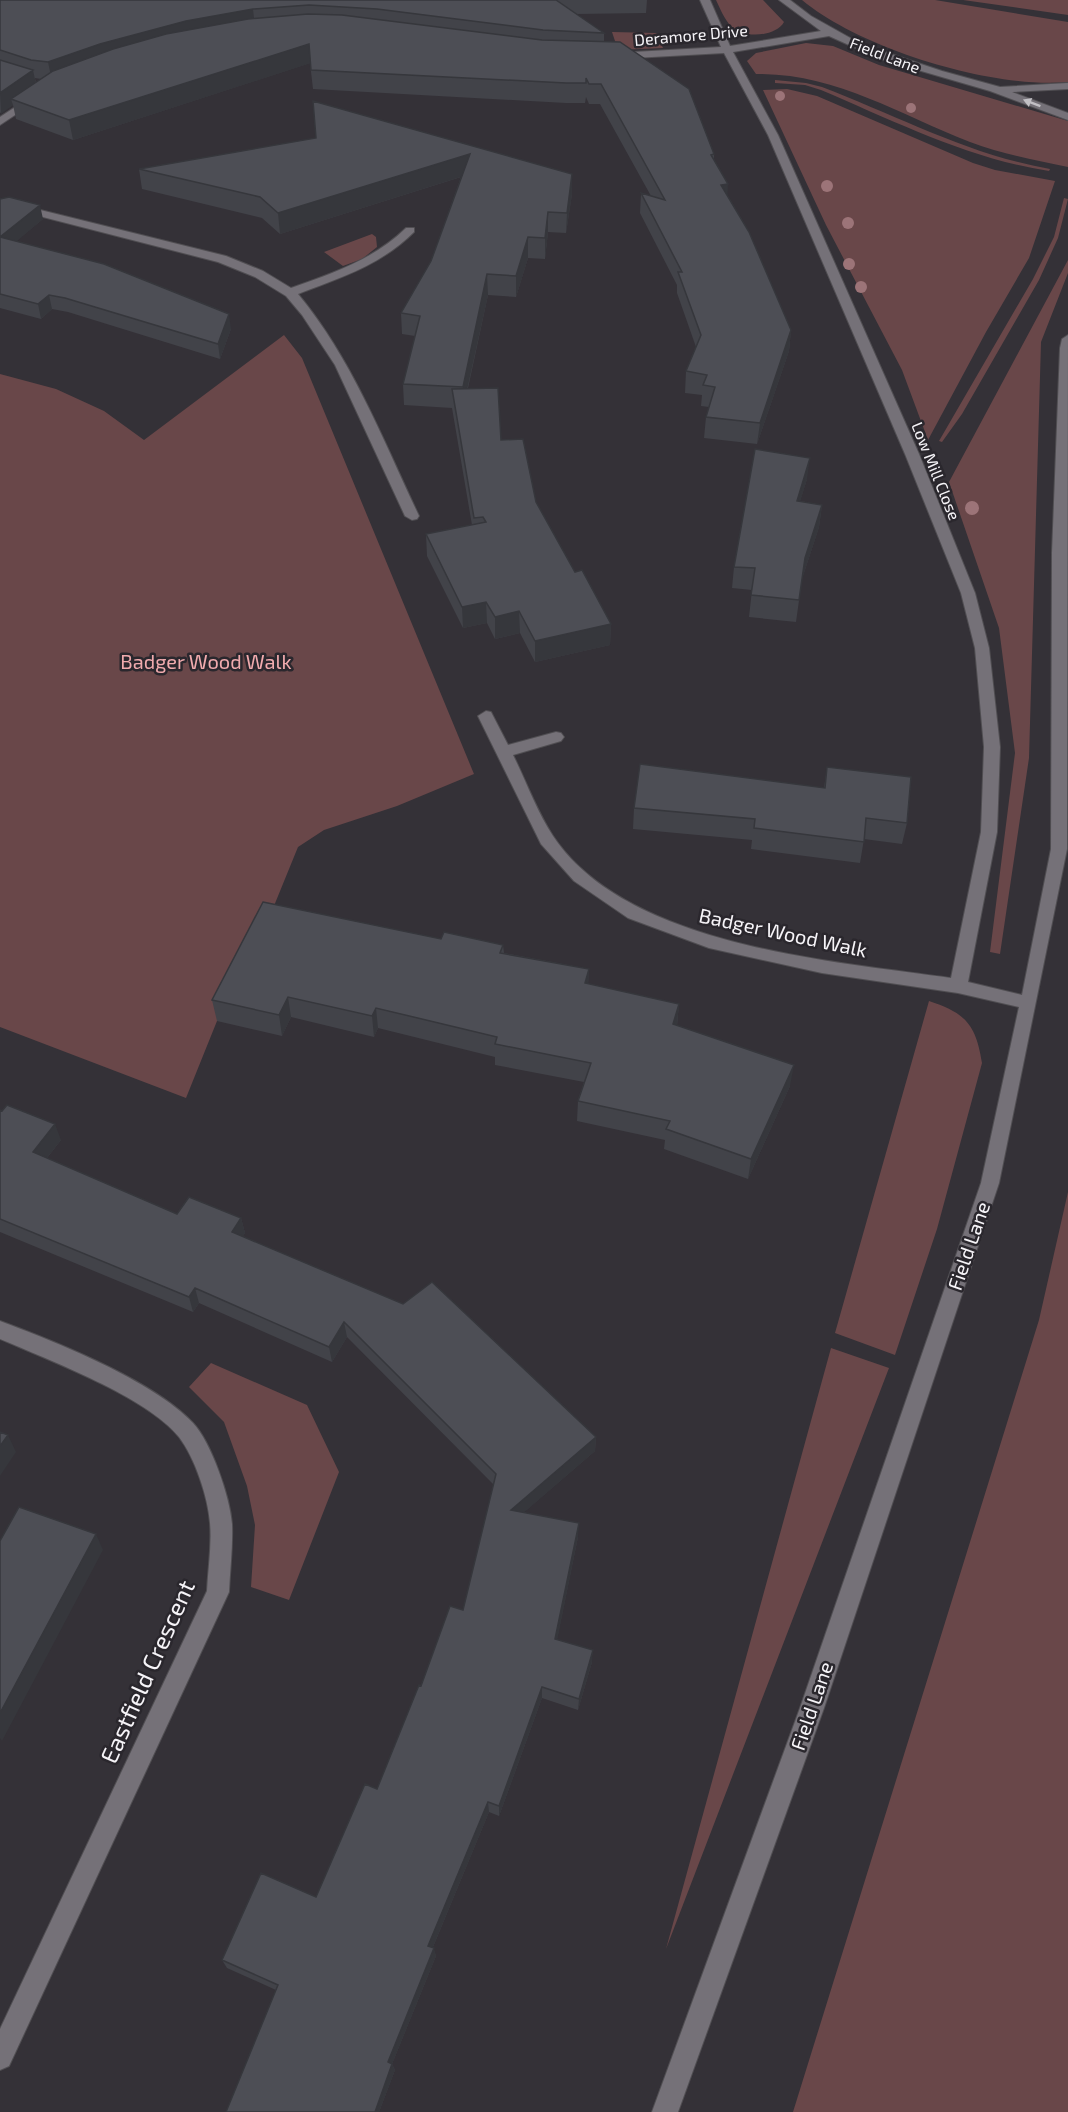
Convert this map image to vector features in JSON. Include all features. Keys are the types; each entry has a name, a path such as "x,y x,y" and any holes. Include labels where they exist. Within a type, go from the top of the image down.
{"street":[{"name":"Low Mill Close","path":"705,0 727,50 773,135 912,454 968,593 982,648 992,747 989,832 958,986"},
{"name":"Field Lane","path":"784,0 804,18 829,33 879,55 931,73 996,90 1068,117"},
{"name":"Deramore Drive","path":"605,56 727,50 829,33"},
{"name":"Field Lane","path":"996,90 1068,86"},
{"path":"0,122 43,92"},
{"path":"0,202 222,259 259,274 290,293 307,313 340,365 412,516"},
{"path":"290,293 377,259 397,246 410,230"},
{"name":"Field Lane","path":"665,2112 812,1708 990,1183 1059,849 1059,553 1068,339"},
{"name":"Badger Wood Walk","path":"486,716 548,840 580,877 634,914 709,942 822,966 958,986 1029,1003"},
{"path":"503,752 556,737"},
{"name":"Eastfield Crescent","path":"0,1330 82,1365 160,1406 187,1431 210,1474 221,1522 218,1593 0,2057"}],"green space":[{"path":"716,0 763,0 784,22 774,31 767,33 759,35 743,33 729,23"},
{"path":"802,0 935,0 1068,22 1068,82 1003,79 929,62 858,34 827,18"},
{"path":"963,0 1068,0 1068,15"},
{"path":"612,32 656,33 663,48 618,50"},
{"path":"806,43 833,46 879,65 1068,121 1068,167 970,142 866,97 813,80 785,75 756,74 747,61 756,53"},
{"path":"775,80 822,87 962,145 1020,163 1050,169 1049,171 990,158 932,138 821,90 805,85 775,83"},
{"path":"787,89 817,96 973,163 995,170 1055,181 1029,258 928,440 902,370 826,225 763,90"},
{"path":"1064,198 1068,199 1058,238 1039,280 962,414 942,442 939,441 1033,279 1054,237"},
{"path":"372,234 376,237 377,247 362,259 343,266 324,252"},
{"path":"1068,260 1068,273 1041,342 1029,758 1000,954 990,952 1015,753 999,628 949,482"},
{"name":"Badger Wood Walk","path":"284,335 302,358 474,774 397,806 324,830 298,847 267,923 217,1021 186,1098 0,1027 0,374 56,389 104,411 144,440"},
{"path":"929,1001 952,1010 967,1022 976,1039 982,1063 937,1229 895,1355 835,1333"},
{"path":"1068,1192 1068,2112 793,2112 1039,1320"},
{"path":"831,1348 889,1368 666,1949"},
{"path":"211,1363 307,1405 339,1472 289,1600 251,1587 255,1525 247,1486 224,1422 189,1387"}],"building":[{"path":"0,0 556,0 604,33 543,30 377,9 309,5 253,9 186,21 100,44 48,62 31,60 0,50"},
{"path":"308,14 342,15 542,40 620,42 689,89 714,154 711,155 728,184 721,185 749,232 791,330 760,423 706,417 715,387 703,385 707,375 686,371 701,335 678,272 682,272 641,193 665,200 601,84 589,84 586,78 586,83 566,83 311,70 309,44 69,120 11,99 53,71 113,49 166,34 248,19"},
{"path":"0,60 33,70 0,93"},
{"path":"313,101 572,174 567,213 548,212 545,238 528,237 516,276 487,274 463,387 403,384 420,316 401,313 431,261 470,154 278,213 260,197 139,169 316,138"},
{"path":"9,197 40,205 0,237 0,199"},
{"path":"0,237 104,264 229,314 218,344 65,298 49,295 38,304 0,294"},
{"path":"498,388 501,440 523,439 536,502 575,572 582,570 611,624 535,641 519,611 495,617 486,602 462,607 426,534 486,522 483,517 474,518 452,389"},
{"path":"755,449 810,458 797,501 822,505 805,558 799,600 751,595 755,568 734,567"},
{"path":"640,764 825,788 827,767 911,777 907,823 866,818 864,842 754,828 755,819 634,808"},
{"path":"263,902 441,939 444,932 503,945 500,953 589,969 585,983 679,1004 673,1024 794,1065 751,1159 666,1129 670,1121 578,1101 591,1063 495,1044 497,1037 376,1008 372,1016 288,997 279,1015 212,1000"},
{"path":"7,1105 55,1124 33,1152 177,1214 189,1197 241,1218 232,1232 403,1304 432,1282 596,1437 511,1510 579,1523 555,1639 593,1650 579,1699 542,1687 499,1806 488,1802 428,1946 434,1948 388,2062 392,2064 375,2112 226,2112 278,1985 222,1960 261,1873 316,1897 365,1784 377,1789 419,1685 421,1686 450,1606 463,1610 496,1474 344,1322 329,1347 195,1288 189,1297 0,1219 0,1110 2,1111"},
{"path":"0,1432 8,1435 0,1446"},
{"path":"19,1507 96,1534 0,1713 0,1541"}]}
